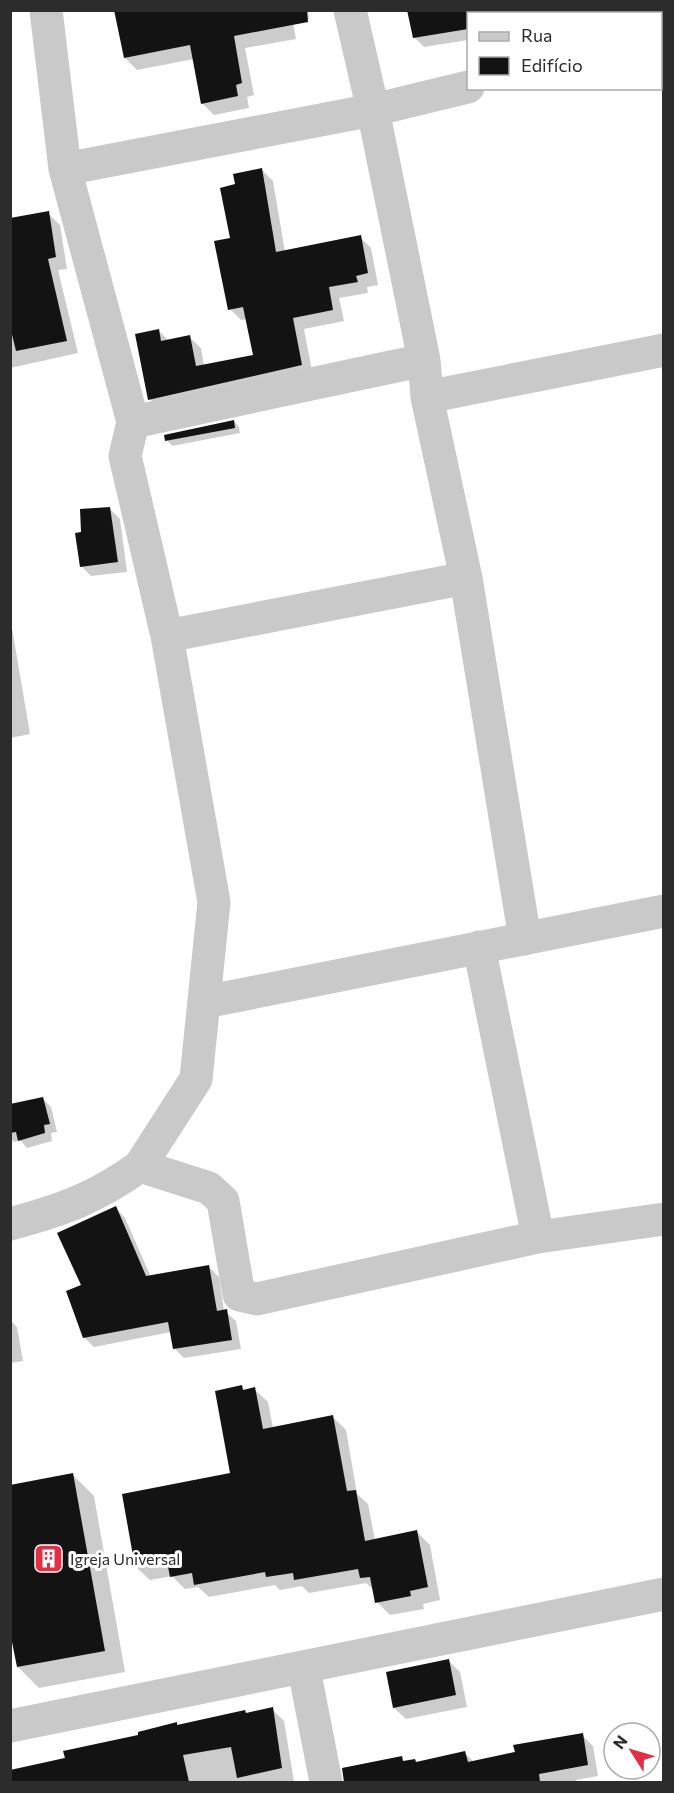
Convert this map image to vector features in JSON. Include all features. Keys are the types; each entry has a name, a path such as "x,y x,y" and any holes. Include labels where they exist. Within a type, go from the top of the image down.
{"street":[{"path":"10,1224 59,1210 107,1190 140,1166 196,1079 214,902 167,636 125,456 133,422 65,169 46,10"},
{"path":"350,10 373,110 424,360 427,397 466,578 525,939"},
{"path":"65,169 373,110 467,87"},
{"path":"427,397 663,350"},
{"path":"133,422 424,360"},
{"path":"167,636 466,578"},
{"path":"205,1002 663,911"},
{"path":"479,947 538,1237"},
{"path":"140,1166 209,1188 223,1201 239,1295 257,1299 538,1237 663,1219"},
{"path":"10,1726 211,1684 304,1669 663,1594"},
{"path":"304,1669 326,1782"}],"building":[{"path":"114,10 307,10 308,22 234,36 242,83 236,85 238,96 201,104 190,45 124,58"},
{"path":"407,10 502,10 502,12 467,12 467,29 413,38"},
{"path":"262,168 276,252 361,235 368,273 356,276 358,282 329,287 333,310 293,318 302,365 148,400 135,334 159,329 161,341 190,335 196,366 253,355 243,307 228,310 214,241 230,238 220,188 235,184 233,174"},
{"path":"49,211 56,257 48,259 67,341 16,351 10,326 10,218"},
{"path":"234,420 235,428 165,441 164,435"},
{"path":"110,507 118,562 80,567 75,533 81,532 80,509"},
{"path":"43,1097 50,1124 44,1125 45,1133 18,1141 16,1132 10,1133 10,1104"},
{"path":"116,1206 146,1276 209,1265 217,1311 227,1309 232,1340 173,1349 168,1322 83,1338 66,1291 81,1285 57,1233"},
{"path":"242,1385 243,1390 255,1387 263,1429 333,1415 347,1491 356,1490 365,1541 417,1530 428,1587 410,1591 411,1596 375,1603 370,1577 360,1578 358,1569 294,1580 293,1573 266,1577 265,1572 194,1585 192,1573 170,1577 167,1561 135,1567 122,1494 230,1473 215,1391"},
{"name":"Igreja Universal","path":"73,1473 105,1651 17,1667 10,1632 10,1485"},
{"path":"449,1659 456,1695 393,1708 386,1672"},
{"path":"273,1707 282,1768 237,1778 231,1747 183,1755 189,1782 10,1782 10,1770 65,1758 63,1751 138,1735 138,1732 177,1722 177,1725 245,1710 246,1713"},
{"path":"583,1733 588,1765 539,1774 540,1782 344,1782 342,1768 402,1756 403,1761 415,1759 416,1762 465,1751 468,1762 515,1752 513,1745"}],"place":[{"name":"Igreja Universal","path":"49,1558"}]}
